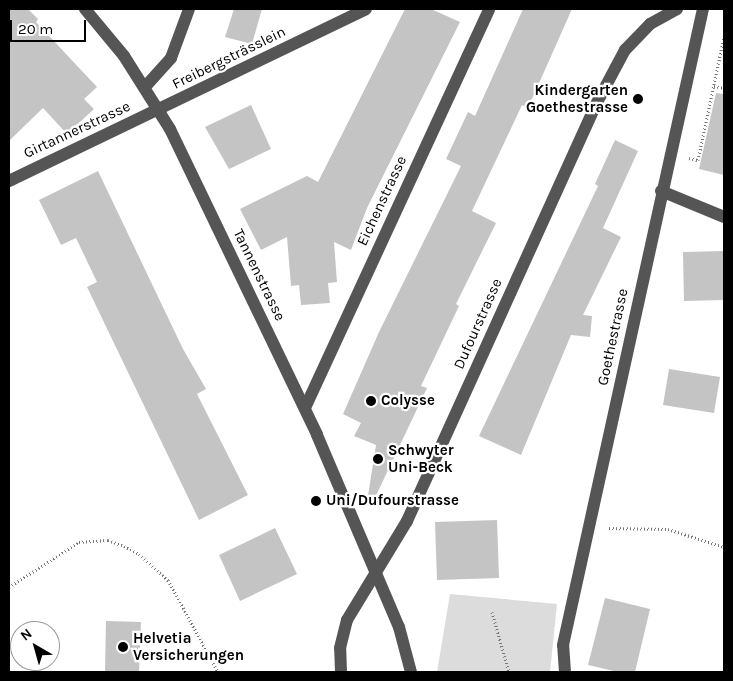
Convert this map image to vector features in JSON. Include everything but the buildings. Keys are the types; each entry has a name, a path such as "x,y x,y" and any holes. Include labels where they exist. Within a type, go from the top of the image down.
{"street":[{"name":"Tannenstrasse","path":"85,9 145,87 160,110 305,408 377,571 399,627 411,672"},
{"path":"145,87 171,58 189,9"},
{"name":"Freibergsträsslein","path":"160,110 366,9"},
{"name":"Eichenstrasse","path":"305,408 489,9"},
{"name":"Dufourstrasse","path":"341,672 340,648 347,620 365,594 407,521 594,108 625,50 650,24 677,9"},
{"name":"Goethestrasse","path":"565,672 562,645 661,191 703,9"},
{"name":"Girtannerstrasse","path":"9,181 160,110"},
{"path":"661,191 724,216"}],"path":[{"path":"686,158 698,160 724,37"},
{"path":"714,86 724,88"},
{"path":"588,528 668,529 724,547"},
{"path":"9,587 79,542 108,540 124,546 139,554 168,580 218,672"},
{"path":"492,612 509,672"}],"shaded area":[{"path":"450,594 557,604 550,672 437,672"}],"place":[{"name":"Kindergarten Goethestrasse","path":"638,99"},
{"name":"Colysse","path":"371,401"},
{"name":"Schwyter Uni-Beck","path":"378,459"},
{"name":"Uni/Dufourstrasse","path":"316,501"},
{"name":"Helvetia Versicherungen","path":"123,647"}]}
